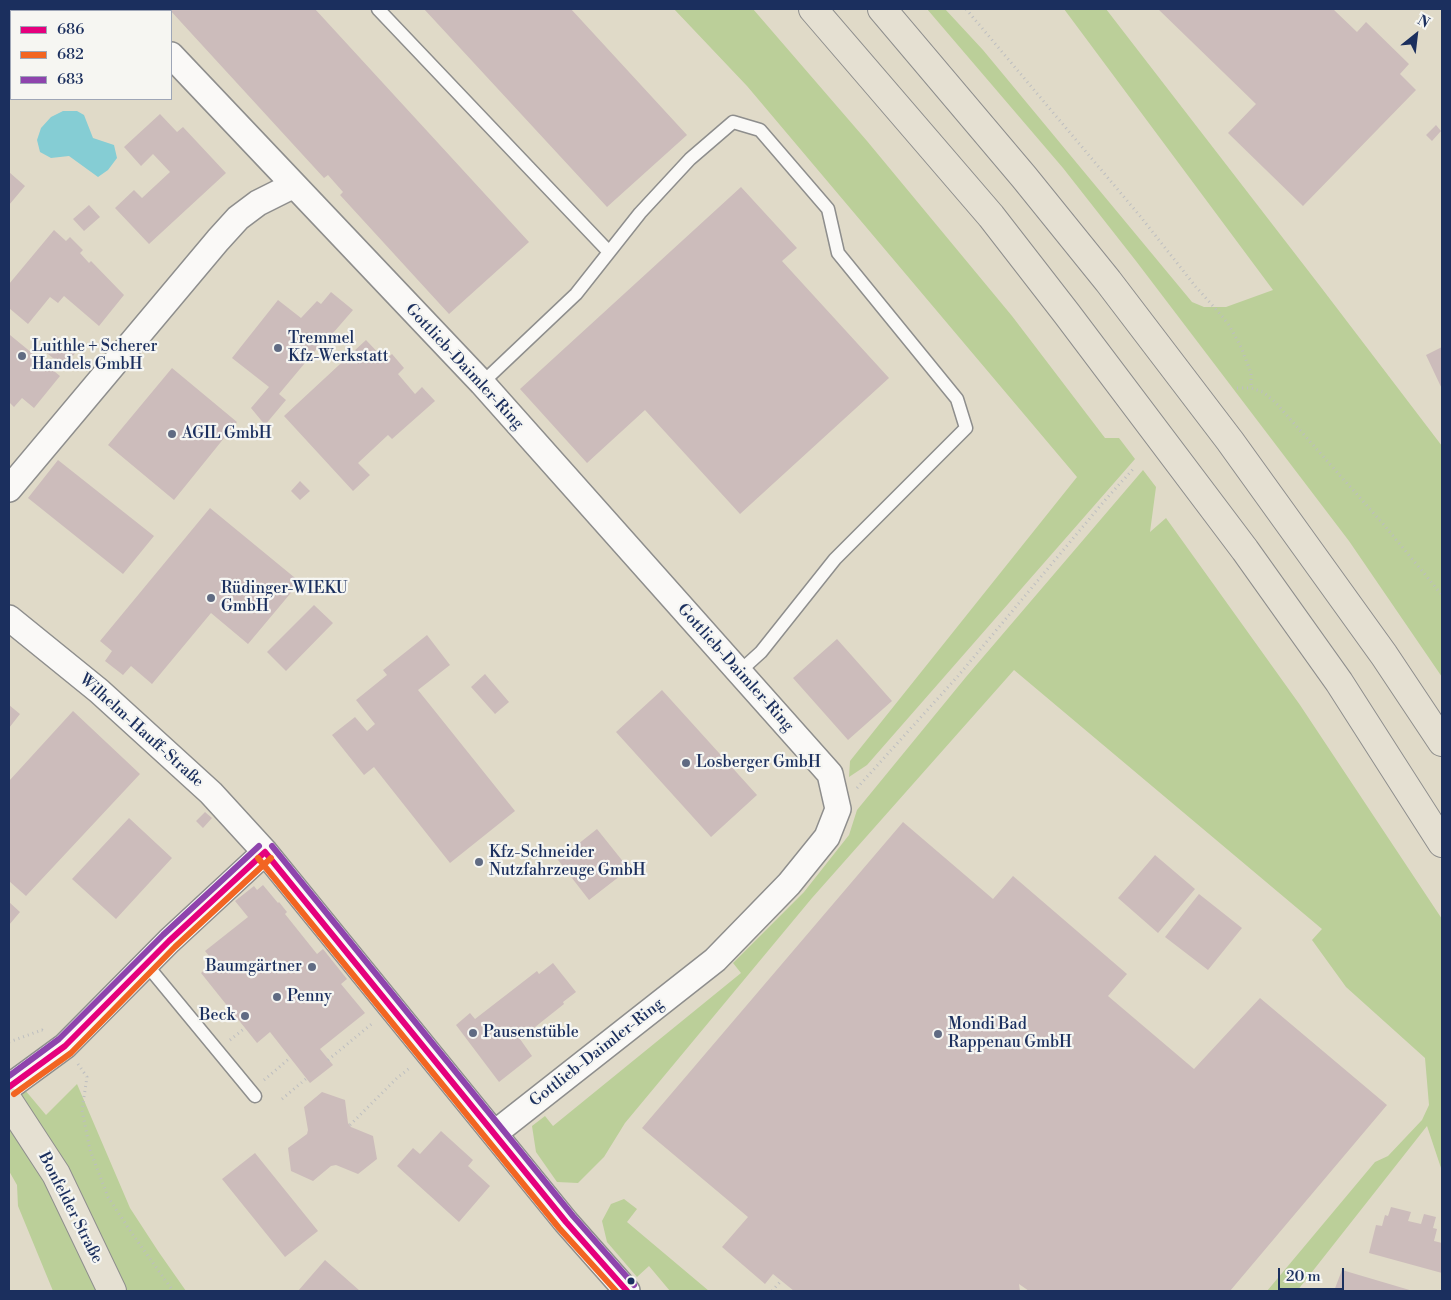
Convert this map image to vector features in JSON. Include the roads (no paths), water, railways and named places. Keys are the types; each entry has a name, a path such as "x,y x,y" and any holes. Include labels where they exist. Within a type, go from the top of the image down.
{"main road":[{"path":"813,9 991,216 1245,550 1334,674 1442,843"},
{"path":"882,9 1024,177 1132,311 1242,457 1384,655 1442,742"},
{"name":"Bonfelder Straße","path":"9,1102 56,1174 112,1291"}],"street":[{"name":"Gottlieb-Daimler-Ring","path":"172,57 482,383 830,774 838,809 827,836 795,877 715,960 495,1133"},
{"path":"9,489 238,218 258,203 294,185"},
{"name":"Wilhelm-Hauff-Straße","path":"9,618 99,691 206,788 265,852 566,1222 626,1291"},
{"path":"9,1087 65,1046 146,964 265,852"}],"lane":[{"path":"378,9 609,252"},
{"path":"482,383 576,294 640,213 690,159 733,122 760,130 828,209 838,253 957,399 966,428 835,559 762,652 739,672"},
{"path":"146,964 253,1093"}],"water":[{"path":"63,111 77,111 84,115 93,138 114,145 117,158 108,170 98,177 69,156 51,158 40,152 37,140 41,128 51,117"}],"place":[{"name":"Tremmel Kfz-Werkstatt","path":"278,348"},
{"name":"Luithle + Scherer Handels GmbH","path":"22,356"},
{"name":"AGIL GmbH","path":"172,434"},
{"name":"Rüdinger-WIEKU GmbH","path":"211,598"},
{"name":"Losberger GmbH","path":"686,763"},
{"name":"Kfz-Schneider Nutzfahrzeuge GmbH","path":"479,862"},
{"name":"Baumgärtner","path":"312,967"},
{"name":"Penny","path":"277,997"},
{"name":"Beck","path":"245,1016"},
{"name":"Pausenstüble","path":"473,1033"},
{"name":"Mondi Bad Rappenau GmbH","path":"938,1034"}]}
